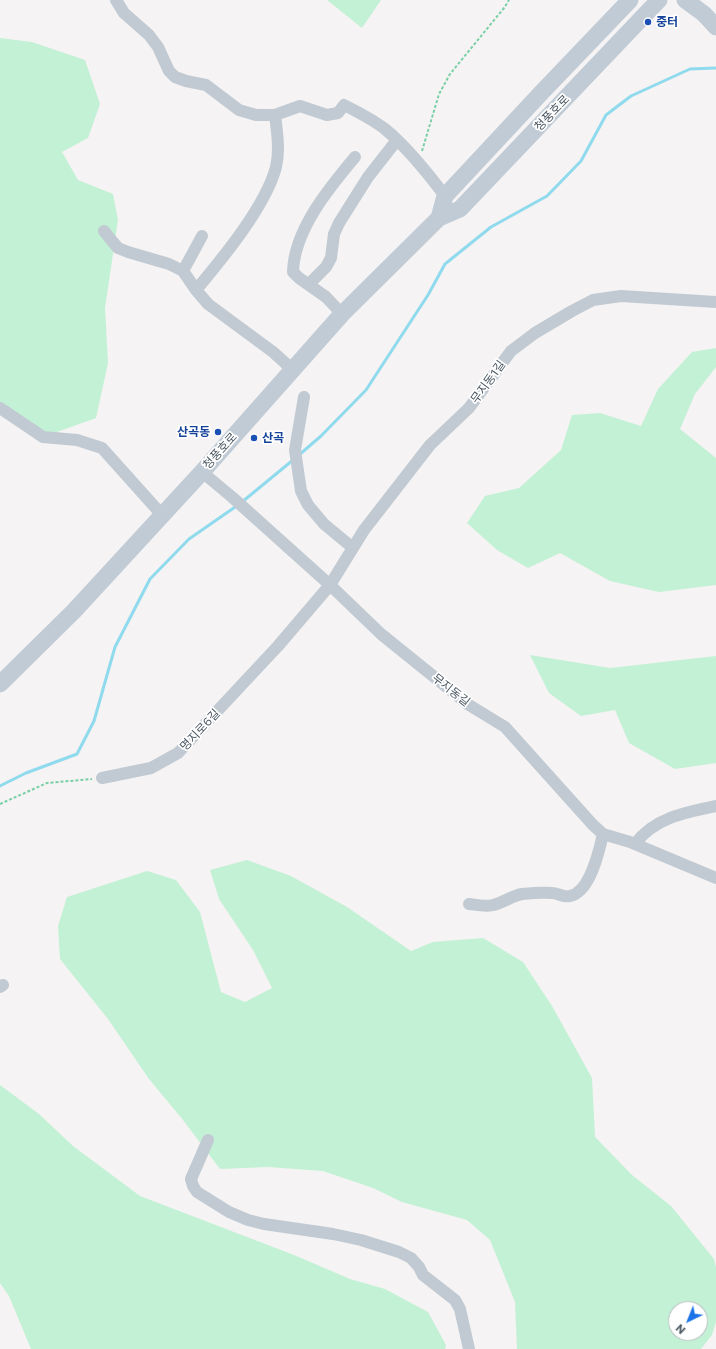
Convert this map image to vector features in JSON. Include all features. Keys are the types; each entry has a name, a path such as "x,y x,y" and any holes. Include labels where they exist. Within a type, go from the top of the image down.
{"main road":[{"name":"청풍호로","path":"439,218 445,196 630,0"},
{"name":"청풍호로","path":"0,684 74,611 202,472 342,314 439,218 460,209 659,0"},
{"path":"685,0 704,14 716,27"}],"street":[{"path":"116,0 124,13 149,35 158,47 169,71 175,76 186,81 206,85 238,110 256,114 276,115 300,106 327,115 338,113 344,105 372,120 397,140 418,161 445,196"},
{"path":"196,290 240,233 255,211 270,184 276,166 278,149 276,115"},
{"path":"310,284 326,267 331,258 334,234 339,223 368,177 397,140"},
{"path":"342,314 326,297 293,272 294,256 312,215 335,181 355,158"},
{"path":"104,231 118,248 169,264 183,271 208,304 273,352 293,370"},
{"path":"183,271 202,236"},
{"name":"무지동1길","path":"330,585 364,530 430,445 469,408 511,351 535,333 593,300 621,296 716,302"},
{"path":"304,397 295,450 302,491 308,505 324,524 352,548"},
{"path":"0,408 42,437 77,440 102,448 162,515"},
{"name":"무지동길","path":"202,472 247,510 330,585 386,639 469,705 505,727 593,825 603,834 635,844 716,878"},
{"name":"명지로6길","path":"102,778 151,768 178,753 278,646 330,585"},
{"path":"635,844 641,835 664,820 686,812 716,806"},
{"path":"469,904 493,906 519,895 554,893 568,897 578,893 593,870 599,854 603,834"},
{"path":"208,1140 191,1179 197,1192 230,1212 248,1220 361,1240 398,1252 411,1258 419,1267 423,1275 455,1300 460,1309 469,1349"}],"path":[{"path":"418,161 439,94 450,74 509,0"},
{"path":"0,804 47,783 102,778"}],"green space":[{"path":"327,0 381,0 362,28"},
{"path":"0,38 32,42 85,60 100,104 88,138 62,152 78,180 113,194 118,220 105,308 108,363 96,418 43,437 0,403"},
{"path":"716,348 716,367 695,394 680,429 716,458 716,585 659,592 610,581 560,553 528,568 497,550 467,523 485,496 519,488 561,450 572,415 600,413 641,426 658,389 692,352"},
{"path":"530,655 610,668 716,656 716,763 675,769 629,743 615,710 581,716 549,693"},
{"path":"247,860 291,876 347,907 411,951 433,942 483,938 523,962 552,1006 592,1078 595,1137 632,1175 671,1206 714,1259 716,1267 716,1322 712,1335 708,1340 708,1301 668,1301 668,1341 707,1341 701,1349 517,1349 515,1302 490,1240 467,1220 402,1202 373,1188 323,1171 268,1167 220,1169 183,1120 149,1079 108,1019 60,959 58,926 67,897 147,871 176,880 200,912 221,992 245,1002 272,988 253,950 219,899 210,870"},
{"path":"0,1085 39,1114 73,1146 140,1196 294,1255 350,1279 385,1289 428,1312 446,1345 445,1349 31,1349 9,1296 0,1283"}],"waterway":[{"path":"299,455 321,436 366,390 428,295 445,264 491,227 547,196 581,161 606,115 631,96 690,69 716,68"},
{"path":"242,502 293,460"},
{"path":"0,786 26,773 77,754 94,721 115,647 150,579 189,539 238,505"}],"place":[{"name":"중터","path":"648,22"},
{"name":"산곡동","path":"218,432"},
{"name":"산곡","path":"254,438"}]}
